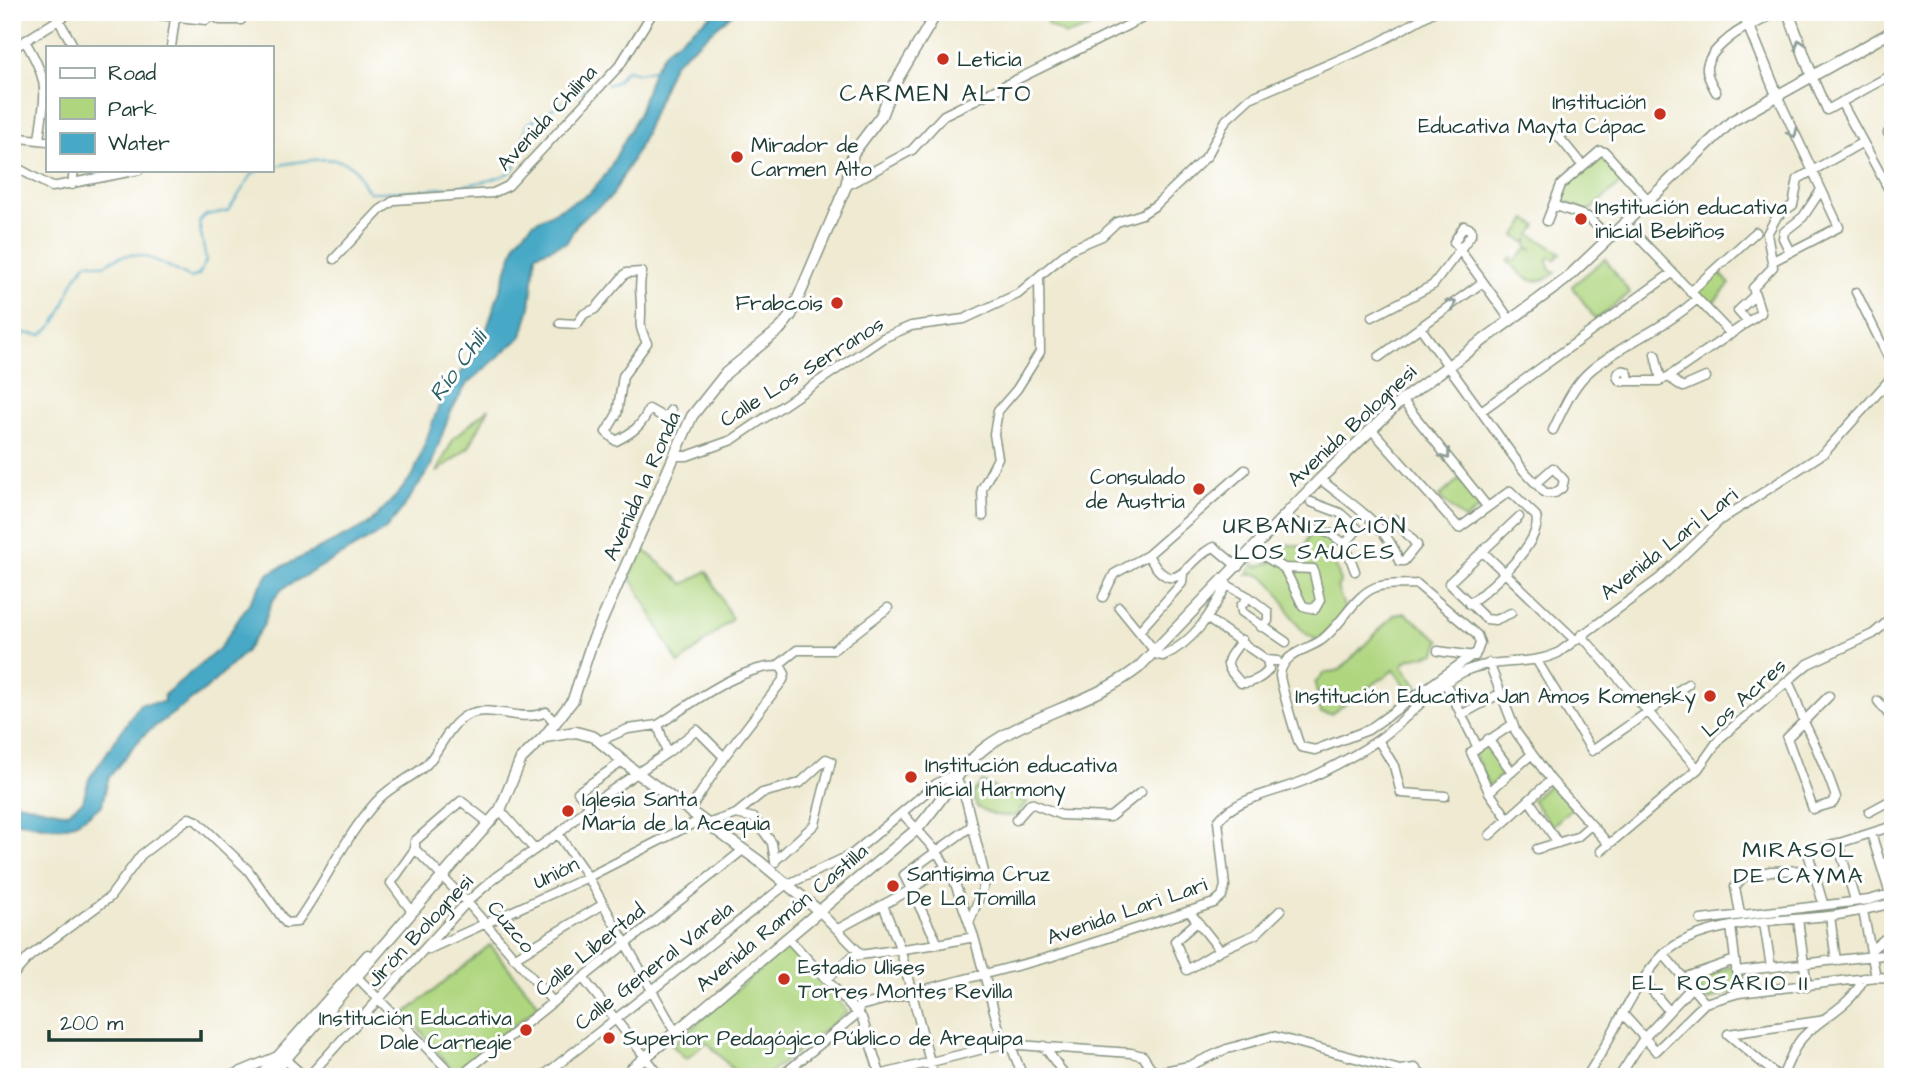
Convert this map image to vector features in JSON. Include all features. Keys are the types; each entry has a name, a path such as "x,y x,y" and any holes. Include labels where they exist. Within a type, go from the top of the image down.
{"main road":[{"name":"Avenida la Ronda","path":"500,810 521,759 544,737 573,700 592,645 692,416 726,373 788,321 846,186 853,153 881,116 891,90 937,12"},
{"path":"1743,12 1777,95"},
{"path":"1749,26 1775,12"},
{"path":"1788,12 1812,76"},
{"name":"Avenida Bolognesi","path":"957,780 963,769 989,745 1113,685 1138,668 1226,582 1320,479 1402,400 1565,280 1732,121 1893,31"},
{"path":"850,167 863,175"},
{"path":"555,723 561,734"},
{"path":"544,737 576,732 599,741 622,762 771,871 819,911"},
{"name":"Avenida Ramón Castilla","path":"622,1077 917,829 957,780"},
{"path":"270,1077 354,974 500,810"},
{"path":"261,1077 284,1057"}],"street":[{"path":"12,49 56,16 71,12"},
{"path":"132,12 206,20 214,14 220,20 241,20"},
{"name":"Avenida Chilina","path":"334,258 380,209 395,200 493,193 508,186 620,65 653,12"},
{"path":"846,186 912,150 944,115 1155,12"},
{"name":"Calle Los Serranos","path":"674,456 687,456 732,440 883,338 911,326 964,319 1006,300 1039,278 1071,248 1102,236 1117,222 1142,214 1156,205 1207,156 1226,120 1250,97 1378,43 1433,12"},
{"path":"56,16 74,46"},
{"path":"171,46 175,18"},
{"path":"1716,92 1707,71 1708,64 1725,41 1749,26"},
{"path":"12,138 43,141 46,86 41,67 25,41"},
{"path":"1812,76 1827,110 1893,74"},
{"path":"1775,260 1839,227 1777,95"},
{"path":"1841,102 1893,197"},
{"path":"1565,132 1559,137 1582,165"},
{"path":"1888,133 1893,141"},
{"path":"1665,379 1761,313 1753,288 1773,267 1767,234 1771,223 1793,205 1798,179 1863,142"},
{"path":"1547,221 1562,185 1582,165 1603,151 1648,200"},
{"path":"12,165 52,187 72,185 116,172"},
{"path":"72,185 74,172"},
{"path":"1790,252 1783,238 1784,232 1803,217 1821,190"},
{"path":"1553,205 1595,221 1609,238"},
{"path":"1625,223 1731,334"},
{"path":"1690,292 1756,232"},
{"path":"1372,317 1433,285 1460,250 1510,320"},
{"path":"560,323 577,324 584,314 596,309 626,273 642,272 637,292 642,304 638,324 647,343 623,376 617,414 606,432 616,441 637,428 649,409 665,418 671,410"},
{"path":"1480,411 1672,273"},
{"path":"983,516 982,489 998,458 994,434 998,411 1017,389 1040,352 1039,278"},
{"path":"1379,357 1483,282"},
{"path":"1856,292 1893,367"},
{"path":"1748,322 1738,311 1755,295"},
{"path":"1553,430 1568,399 1591,370 1676,318 1697,299"},
{"path":"1420,327 1536,483"},
{"path":"1655,354 1665,379"},
{"name":"Avenida Lari Lari","path":"857,1014 860,1006 1047,958 1214,902 1222,896 1225,886 1218,821 1227,810 1308,779 1378,740 1445,682 1468,666 1537,661 1558,653 1660,578 1719,521 1824,453 1893,376"},
{"path":"1626,381 1665,379 1683,387 1706,377"},
{"path":"1402,400 1486,505"},
{"path":"1372,430 1459,528 1486,505 1512,491 1533,511 1538,521 1506,574 1469,604"},
{"path":"1103,597 1114,574 1147,555 1245,470"},
{"path":"1320,479 1383,531 1394,545 1399,561 1404,561 1417,545 1394,519 1383,531"},
{"path":"1311,502 1340,513 1358,529 1345,544"},
{"path":"1511,613 1489,620 1451,587 1450,581 1484,553 1519,517"},
{"path":"1284,519 1331,534 1345,544 1355,571"},
{"path":"1147,555 1160,574 1171,578 1183,574 1214,547 1238,567"},
{"path":"1254,550 1284,568 1312,569 1320,600 1315,609 1303,606 1284,568"},
{"path":"1484,553 1578,637 1698,769"},
{"path":"1140,630 1182,583 1183,574"},
{"path":"1119,607 1163,656 1178,649 1208,619 1226,582 1268,612 1268,621 1261,626"},
{"path":"1208,619 1272,660 1280,675 1297,742 1308,750 1315,750 1368,730 1468,666 1480,643 1477,635 1417,584 1374,588 1320,641 1272,660"},
{"path":"1249,597 1241,606 1242,612 1286,642"},
{"path":"599,741 628,729 657,725 707,694 756,670 777,666 797,650 833,650 888,608"},
{"name":"Los Acres","path":"1601,850 1698,769 1720,738 1808,664 1873,634 1893,617"},
{"path":"1241,640 1226,663 1226,667 1241,683 1246,684 1265,675 1272,660"},
{"path":"1438,650 1475,656"},
{"path":"1280,675 1295,652"},
{"path":"1537,661 1592,751 1688,684"},
{"path":"1489,663 1513,724 1532,754 1605,840"},
{"path":"689,811 724,757 783,680 785,674 777,666"},
{"path":"1445,682 1477,746"},
{"path":"1788,682 1798,699 1804,721 1822,755 1836,797 1833,803 1813,809 1787,738 1804,721 1829,696"},
{"path":"1461,715 1501,693"},
{"path":"1878,701 1892,717"},
{"path":"12,976 30,956 110,897 141,855 189,818 193,818 248,870 286,923 297,922 369,810 387,791 428,763 443,738 465,716 486,711 522,716 546,712 555,723"},
{"path":"1508,819 1489,792 1471,754 1477,746 1513,724"},
{"path":"657,725 667,753"},
{"name":"Jirón Bolognesi","path":"306,1077 424,952 467,902 534,849 558,834 590,805 697,730 724,757"},
{"path":"1488,739 1512,772"},
{"path":"1378,740 1394,766 1401,793 1445,796"},
{"path":"1489,792 1532,754"},
{"name":"Unión","path":"424,952 704,822 736,814 762,793 800,783 826,759 831,761 815,824 776,860"},
{"path":"590,805 578,792 622,762"},
{"name":"Calle General Varela","path":"542,1077 788,884 845,858 936,784 963,769"},
{"path":"1490,835 1551,779"},
{"path":"957,780 972,825 985,883 969,923"},
{"path":"1016,820 1031,803 1061,815 1110,817 1141,792"},
{"path":"1869,812 1893,799"},
{"path":"1529,800 1558,843"},
{"path":"411,910 390,883 415,849 415,841 461,801 489,822"},
{"path":"500,810 534,849"},
{"path":"902,813 937,852 953,878 1007,1045 1023,1077"},
{"path":"736,814 754,818 762,826 772,843 776,860 771,871"},
{"path":"939,944 904,875 972,825"},
{"path":"1538,849 1577,837 1591,825"},
{"path":"1822,903 1808,853 1893,826"},
{"path":"1701,920 1891,894 1871,833"},
{"path":"558,834 587,877 676,1033"},
{"path":"1838,843 1855,900"},
{"name":"Cuzco","path":"415,849 467,902 553,1003"},
{"name":"Calle Libertad","path":"457,1077 743,850"},
{"path":"1881,864 1893,860"},
{"path":"838,929 912,889 946,866"},
{"path":"1740,913 1735,887 1743,877 1771,872 1811,870"},
{"path":"1586,1077 1644,981 1664,955 1682,941 1731,926 1830,916 1893,903"},
{"path":"514,958 602,905"},
{"path":"883,905 900,948 934,1077"},
{"path":"1198,922 1175,941 1187,970 1220,950 1256,934 1281,909"},
{"path":"819,911 861,954"},
{"path":"1189,911 1220,950"},
{"path":"1863,911 1876,977"},
{"path":"1830,916 1836,961"},
{"path":"1798,919 1807,987"},
{"path":"1764,923 1771,967"},
{"path":"1731,926 1739,993"},
{"path":"1872,953 1893,932"},
{"path":"826,979 853,956 974,937"},
{"path":"788,938 863,1021 877,1076 1007,1045 1112,1050 1143,1056 1154,1073 1189,1066 1227,1049 1273,1036 1400,1070 1415,1068 1423,1077"},
{"path":"1736,971 1836,961 1872,953 1893,954"},
{"path":"1664,955 1705,1003"},
{"path":"1683,978 1735,960"},
{"path":"354,974 457,1077"},
{"path":"583,978 661,1077"},
{"path":"1623,1014 1654,1050 1658,1050 1705,1003 1739,993 1807,987 1864,978 1893,978"},
{"path":"1819,1021 1728,1034 1780,1077 1798,1043 1819,1021 1854,998 1864,978"},
{"path":"1644,981 1670,1010"},
{"path":"1619,1077 1644,1038 1691,988"},
{"path":"780,1077 857,1014"},
{"path":"1044,1046 1066,1077"},
{"path":"227,1077 284,1057 306,1077"}],"green space":[{"path":"1043,12 1075,12 1078,19 1092,13 1093,20 1089,28 1066,35 1048,25"},
{"path":"1602,157 1623,181 1590,211 1556,200 1575,174 1588,163"},
{"path":"1527,219 1537,226 1530,236 1561,253 1555,260 1550,257 1548,259 1549,268 1556,273 1548,278 1530,280 1508,261 1512,258 1515,261 1528,248 1533,251 1527,246 1529,238 1525,243 1515,236"},
{"path":"1605,259 1630,293 1596,320 1572,286"},
{"path":"1719,272 1730,284 1710,306 1698,293"},
{"path":"489,408 469,447 436,473 454,438"},
{"path":"1460,478 1481,507 1465,520 1439,497"},
{"path":"1310,533 1334,541 1328,554 1338,571 1340,583 1337,587 1345,609 1319,640 1298,625 1269,581 1260,575 1247,574 1254,564 1257,567 1273,562 1284,544 1305,547"},
{"path":"643,549 684,584 707,571 732,619 679,664 630,576"},
{"path":"1405,613 1440,640 1436,653 1409,659 1402,665 1419,689 1411,694 1394,670 1331,714 1321,713 1315,683 1325,673 1340,670 1394,615"},
{"path":"1488,743 1507,770 1489,787 1474,753"},
{"path":"982,782 1027,802 1015,816 986,812 977,807 972,794"},
{"path":"1551,783 1572,808 1552,826 1532,800"},
{"path":"490,945 539,1005 455,1074 406,1013"},
{"name":"Estadio Ulises Torres Montes Revilla","path":"788,945 793,946 848,1012 765,1077 740,1077 707,1042 686,1059 672,1045"},
{"path":"1735,965 1738,990 1708,1000 1691,981"}],"water":[{"path":"716,12 735,12 673,64 640,145 612,196 578,222 567,242 536,254 530,307 522,336 466,385 450,413 430,468 385,530 282,589 272,601 263,626 245,652 205,690 146,733 133,747 108,779 102,805 68,826 51,827 12,821 12,802 67,813 83,801 89,779 140,704 164,702 164,695 219,649 269,573 368,525 398,494 414,473 444,392 479,352 517,240 533,223 589,194 607,173 638,115 653,71 666,50"}],"waterway":[{"path":"607,85 616,82 626,70 639,73 657,69"},
{"path":"273,167 314,160 338,161 355,169 369,192 446,188 490,180 505,175 514,168 526,125 584,89 594,87"},
{"path":"12,314 21,333 42,335 58,318 75,280 88,262 105,265 117,258 138,255 158,261 191,278 199,275 206,261 199,222 206,215 228,211 255,172"},
{"path":"1842,907 1868,905"},
{"path":"1679,939 1695,928 1739,919"}],"place":[{"name":"Leticia","path":"943,59"},
{"name":"Institución Educativa Mayta Cápac","path":"1660,114"},
{"name":"Mirador de Carmen Alto","path":"737,157"},
{"name":"Institución educativa inicial Bebiños","path":"1581,219"},
{"name":"Frabcois","path":"837,303"},
{"name":"Consulado de Austria","path":"1199,489"},
{"name":"Institución Educativa Jan Amos Komensky","path":"1710,696"},
{"name":"Institución educativa inicial Harmony","path":"911,777"},
{"name":"Iglesia Santa María de la Acequia","path":"568,811"},
{"name":"Santísima Cruz De La Tomilla","path":"893,886"},
{"name":"Estadio Ulises Torres Montes Revilla","path":"784,979"},
{"name":"Institución Educativa Dale Carnegie","path":"526,1030"},
{"name":"Superior Pedagógico Público de Arequipa","path":"609,1038"}],"district":[{"name":"CARMEN ALTO","path":"936,94"},
{"name":"URBANIZACIÓN LOS SAUCES","path":"1315,539"},
{"name":"MIRASOL DE CAYMA","path":"1799,863"},
{"name":"EL ROSARIO II","path":"1721,983"}],"water label":[{"name":"Río Chili","path":"458,366"}]}
